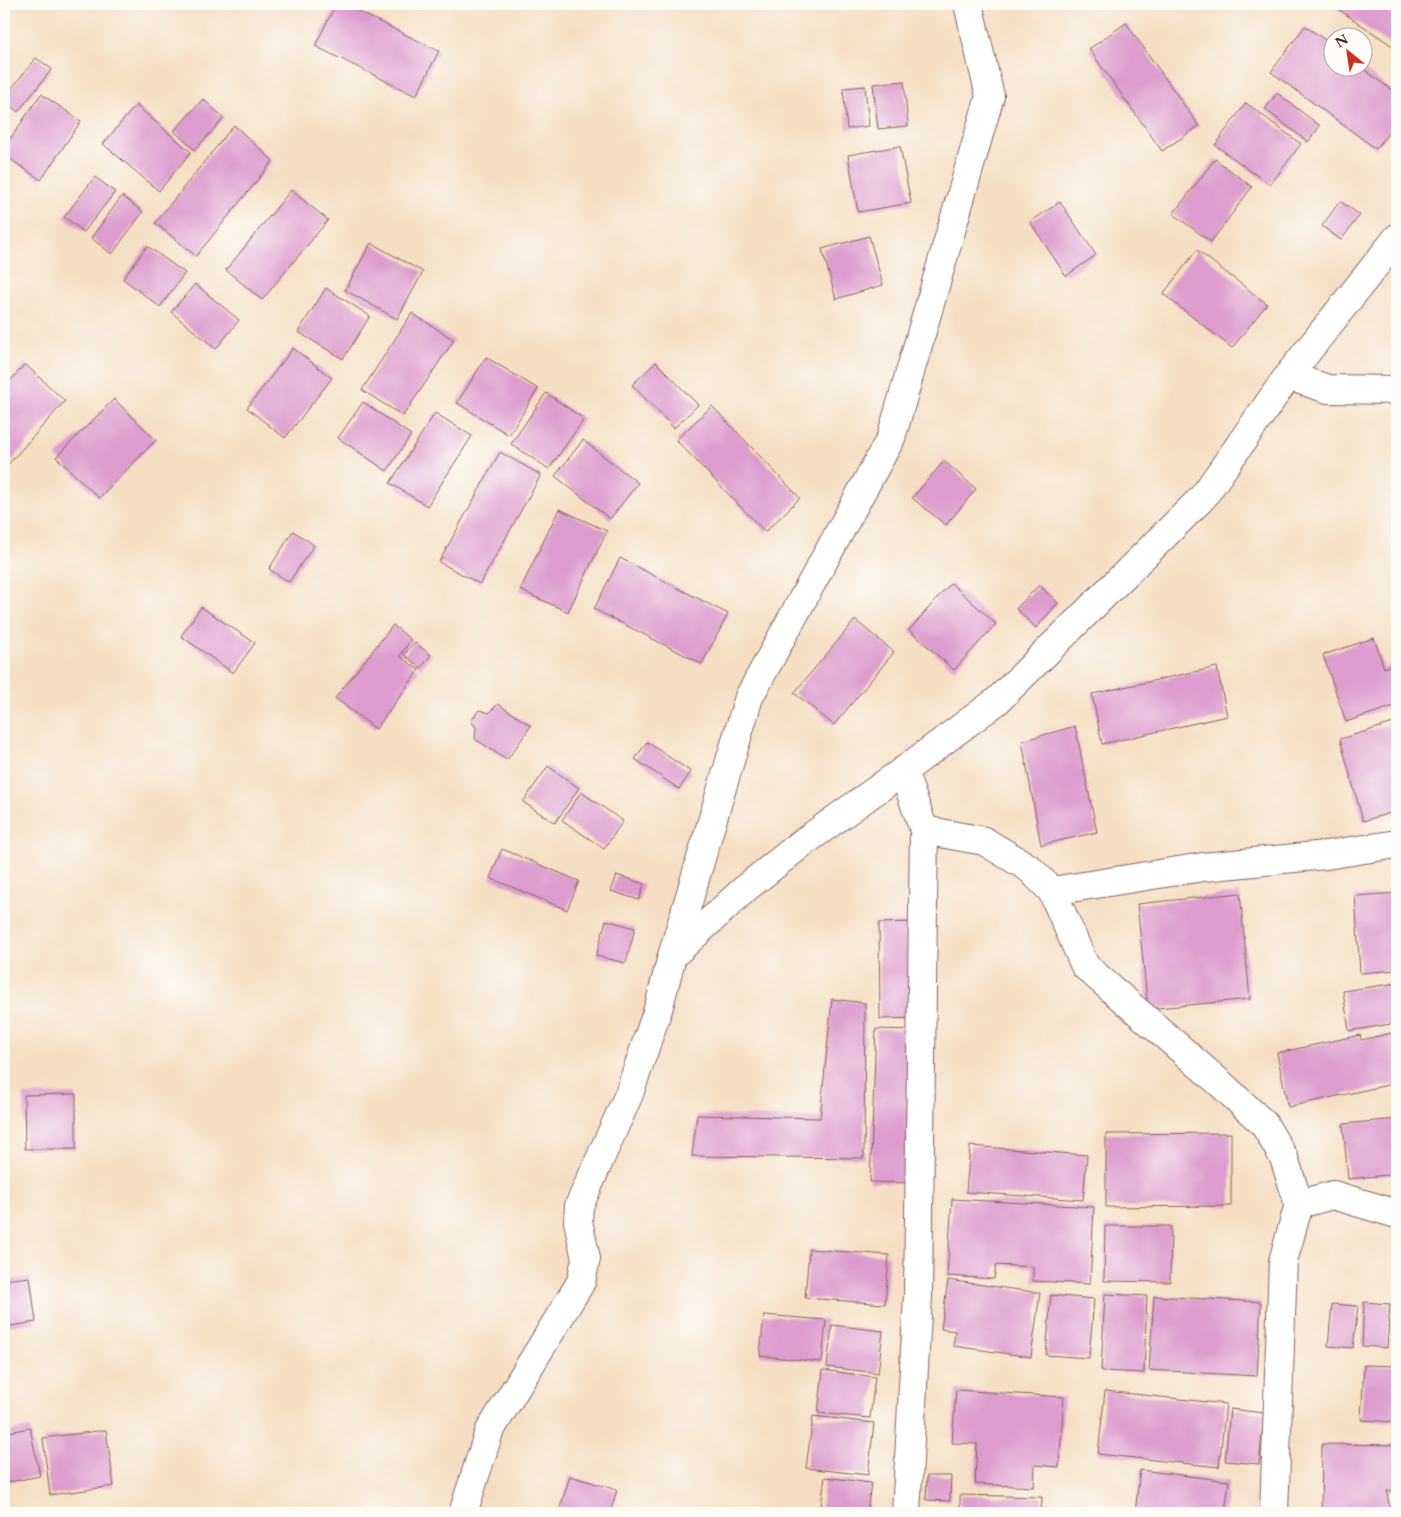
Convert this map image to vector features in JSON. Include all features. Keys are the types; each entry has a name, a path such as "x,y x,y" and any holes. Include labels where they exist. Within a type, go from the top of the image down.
{"street":[{"path":"464,1513 489,1432 581,1282 586,1260 578,1221 579,1206 629,1094 659,1006 748,698 891,438 990,96 968,4"},
{"path":"672,956 747,887 801,844 997,701 1203,497 1288,376 1397,238"},
{"path":"1288,376 1328,389 1397,390"},
{"path":"903,771 924,830 918,1296 906,1513"},
{"path":"924,830 984,840 1029,868 1052,891 1085,966 1221,1084 1264,1124 1284,1158 1299,1204 1284,1261 1274,1513"},
{"path":"1052,891 1203,867 1326,854 1397,844"},
{"path":"1299,1204 1333,1196 1397,1214"}],"building":[{"path":"336,4 343,4 439,51 416,96 315,46"},
{"path":"1397,4 1397,49 1374,33 1374,28 1366,28 1332,5"},
{"path":"1126,23 1199,126 1162,151 1089,49"},
{"path":"1305,26 1324,39 1324,78 1374,77 1397,94 1397,121 1376,149 1271,72"},
{"path":"36,58 52,69 18,112 4,101 4,98"},
{"path":"904,81 908,126 878,129 873,84"},
{"path":"865,86 869,126 847,129 843,88"},
{"path":"1277,93 1320,126 1308,142 1265,109"},
{"path":"41,94 81,121 41,180 4,155 4,148"},
{"path":"203,99 224,118 195,150 174,131"},
{"path":"1246,103 1301,144 1270,185 1215,145"},
{"path":"136,105 191,152 159,191 103,144"},
{"path":"234,125 273,161 196,256 155,223"},
{"path":"900,146 911,203 858,212 848,155"},
{"path":"1215,159 1252,187 1211,242 1173,214"},
{"path":"95,177 115,192 84,232 64,217"},
{"path":"291,190 328,220 262,300 226,270"},
{"path":"122,196 143,212 112,254 91,238"},
{"path":"1340,201 1360,215 1341,240 1322,226"},
{"path":"1060,202 1096,255 1066,276 1030,222"},
{"path":"869,236 883,285 836,299 822,249"},
{"path":"371,243 423,272 397,319 345,290"},
{"path":"147,246 185,273 160,307 123,279"},
{"path":"1197,250 1267,304 1232,348 1163,294"},
{"path":"195,284 239,320 216,349 171,312"},
{"path":"326,288 370,316 343,359 298,332"},
{"path":"412,313 454,340 403,416 362,390"},
{"path":"293,348 332,378 285,438 247,408"},
{"path":"486,357 538,389 509,435 457,403"},
{"path":"656,362 698,405 674,428 632,385"},
{"path":"25,364 65,401 5,468 4,388"},
{"path":"546,393 584,419 549,469 511,444"},
{"path":"114,399 156,440 99,498 56,457"},
{"path":"363,402 411,435 387,471 338,438"},
{"path":"712,406 800,498 765,532 676,440"},
{"path":"435,413 472,436 427,506 390,483"},
{"path":"583,440 638,483 610,519 555,476"},
{"path":"500,452 541,475 480,584 439,562"},
{"path":"944,461 976,489 946,525 912,498"},
{"path":"559,509 607,531 568,612 520,590"},
{"path":"293,531 314,545 289,582 269,569"},
{"path":"620,558 728,614 702,664 594,609"},
{"path":"951,583 996,624 954,670 909,630"},
{"path":"1039,585 1058,603 1036,628 1016,609"},
{"path":"201,607 255,643 233,673 181,636"},
{"path":"855,620 894,652 834,725 794,693"},
{"path":"393,625 411,640 400,656 419,670 376,729 335,698"},
{"path":"1374,638 1384,668 1397,663 1397,705 1346,722 1323,655"},
{"path":"414,642 431,655 421,668 404,655"},
{"path":"1217,667 1227,716 1102,744 1092,694"},
{"path":"498,704 531,726 507,760 475,739 476,727 471,721 479,710 489,713"},
{"path":"1397,722 1397,811 1363,821 1340,739"},
{"path":"1075,726 1097,832 1041,845 1022,741"},
{"path":"647,742 691,772 679,789 635,759"},
{"path":"548,766 579,788 555,823 523,802"},
{"path":"581,792 623,821 604,849 562,820"},
{"path":"502,849 579,881 567,910 490,878"},
{"path":"617,875 644,884 639,900 611,891"},
{"path":"1240,893 1250,999 1148,1009 1137,904"},
{"path":"1397,893 1397,970 1360,973 1355,896"},
{"path":"606,920 635,928 626,963 596,956"},
{"path":"916,922 917,1018 880,1019 879,923"},
{"path":"1397,983 1397,1023 1349,1031 1343,991"},
{"path":"832,999 865,1003 864,1158 692,1156 697,1115 820,1118"},
{"path":"876,1029 916,1030 910,1183 870,1182"},
{"path":"1397,1032 1397,1083 1288,1107 1277,1053 1360,1035 1361,1040"},
{"path":"76,1094 76,1149 25,1149 24,1095"},
{"path":"1397,1119 1397,1174 1348,1179 1343,1124"},
{"path":"1231,1133 1231,1206 1106,1207 1106,1134"},
{"path":"970,1146 1087,1155 1083,1200 966,1192"},
{"path":"952,1199 1094,1207 1090,1284 1033,1281 1033,1267 996,1265 994,1279 947,1276"},
{"path":"1105,1226 1171,1226 1170,1282 1104,1281"},
{"path":"809,1249 889,1255 885,1304 805,1298"},
{"path":"30,1277 36,1322 4,1327 4,1280"},
{"path":"948,1280 1040,1293 1031,1357 953,1346 955,1331 941,1329"},
{"path":"1105,1294 1147,1296 1144,1373 1101,1371"},
{"path":"1051,1295 1094,1299 1089,1358 1046,1355"},
{"path":"1154,1296 1261,1302 1257,1376 1149,1370"},
{"path":"1393,1299 1397,1299 1397,1345 1392,1345"},
{"path":"1364,1302 1390,1304 1387,1348 1362,1346"},
{"path":"1332,1304 1358,1306 1353,1348 1328,1346"},
{"path":"764,1315 826,1320 822,1362 760,1356"},
{"path":"832,1325 883,1331 878,1373 827,1367"},
{"path":"1364,1365 1397,1366 1397,1422 1361,1420"},
{"path":"823,1370 875,1377 870,1418 818,1413"},
{"path":"956,1390 1064,1397 1059,1467 1035,1465 1034,1487 975,1484 977,1444 952,1443"},
{"path":"1105,1391 1226,1404 1219,1467 1098,1454"},
{"path":"1230,1409 1264,1413 1259,1464 1225,1461"},
{"path":"813,1416 874,1423 868,1475 806,1468"},
{"path":"30,1428 40,1476 4,1483 4,1433"},
{"path":"106,1430 114,1486 50,1495 43,1438"},
{"path":"1322,1444 1397,1445 1397,1490 1387,1491 1389,1506 1397,1505 1397,1513 1321,1513"},
{"path":"1140,1470 1229,1481 1225,1513 1135,1513"},
{"path":"570,1476 617,1490 610,1513 576,1513 560,1508"},
{"path":"927,1476 951,1476 950,1501 926,1500"},
{"path":"825,1477 871,1483 867,1513 820,1513"},
{"path":"960,1495 1042,1497 1041,1513 960,1513"}]}
